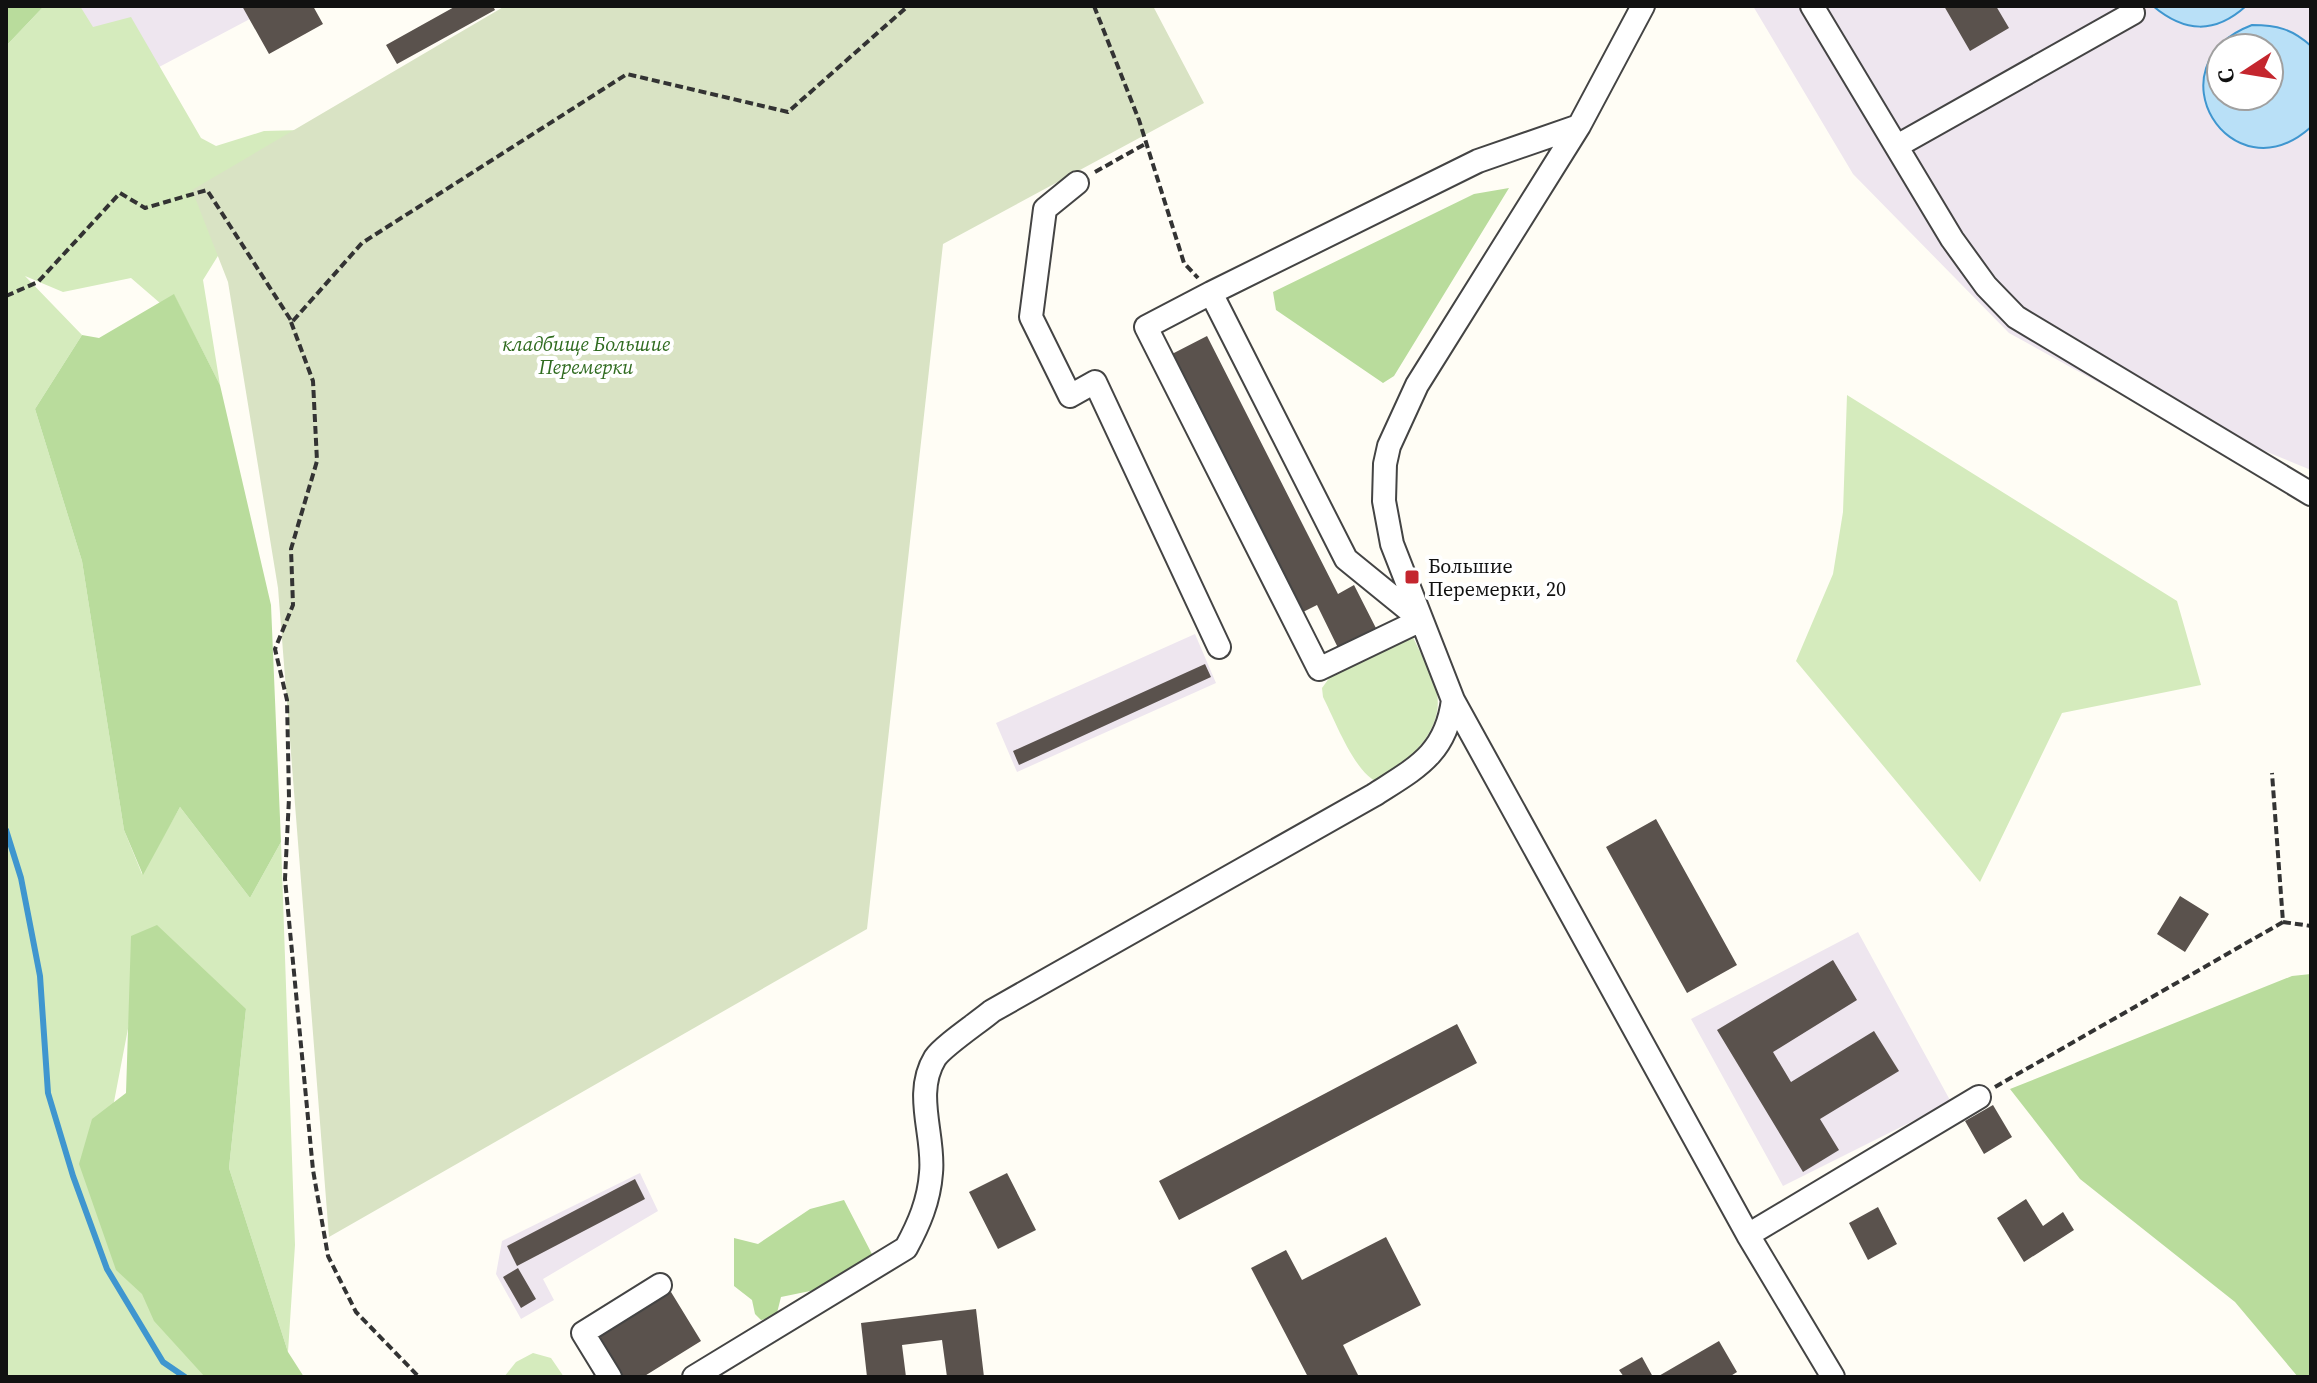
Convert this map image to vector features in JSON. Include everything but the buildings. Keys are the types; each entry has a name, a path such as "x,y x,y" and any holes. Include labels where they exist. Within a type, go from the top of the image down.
{"street":[{"path":"1643,6 1579,126 1417,385 1389,446 1383,481 1387,523 1392,544 1453,700 1748,1235 1833,1377"},
{"path":"1812,6 1952,239 1986,286 2016,317 2311,494"},
{"path":"1897,146 2133,13"},
{"path":"1421,620 1319,669 1146,327 1478,161 1579,126"},
{"path":"1077,183 1045,209 1031,317 1070,396 1095,382 1219,647"},
{"path":"1211,293 1346,559 1421,620"},
{"path":"694,1377 906,1248 923,1216 932,1172 925,1106 927,1079 936,1057 992,1011 1374,795 1422,764 1444,734 1453,700"},
{"path":"1748,1235 1979,1097"},
{"path":"610,1377 583,1333 660,1285"}],"path":[{"path":"291,322 362,243 627,74 788,112 908,6"},
{"path":"1094,6 1139,120 1184,263 1194,273"},
{"path":"1077,183 1145,144"},
{"path":"6,296 38,282 120,193 145,208 207,190 291,322 313,381 317,461 291,549 293,605 275,649 287,700 289,798 285,879 313,1170 328,1256 356,1312 419,1377"},
{"path":"2272,773 2283,922"},
{"path":"1979,1097 2283,922 2311,926"}],"shaded area":[{"path":"61,6 307,6 267,10 108,94"},
{"path":"1753,6 2311,6 2311,470 2101,384 2009,333 1853,174"},
{"path":"1195,634 1216,683 1017,772 996,723"},
{"path":"1858,932 1951,1102 1783,1186 1691,1019"},
{"path":"640,1173 658,1211 543,1279 554,1300 521,1319 496,1274 502,1241"}],"green space":[{"path":"6,6 44,6 6,46"},
{"path":"44,6 80,6 93,27 131,17 201,138 216,146 264,131 341,129 242,217 203,280 220,385 174,295 160,303 131,278 63,292 25,276 82,335 35,409 82,561 124,830 142,874 180,807 250,898 281,842 295,1245 288,1352 229,1168 246,1009 135,992 113,1107 223,1377 6,1377 6,46"},
{"name":"кладбище Большие Перемерки","path":"505,6 1153,6 1204,103 943,244 867,929 329,1237 278,588 228,282 192,190"},
{"path":"1509,188 1394,376 1383,383 1276,310 1273,292 1474,194"},
{"path":"174,294 220,385 271,605 281,842 250,898 180,807 143,875 124,830 82,561 35,409 82,335 99,338"},
{"path":"1847,395 2177,601 2201,685 2062,713 1980,882 1796,661 1833,574 1843,512"},
{"path":"1412,635 1435,686 1438,701 1436,715 1431,729 1413,754 1379,782 1370,778 1354,758 1323,697 1322,688 1330,677"},
{"path":"157,925 246,1009 229,1168 288,1352 304,1377 205,1377 154,1321 142,1294 116,1270 79,1164 92,1119 126,1093 131,936"},
{"path":"2311,974 2311,1377 2298,1377 2235,1302 2080,1179 2010,1089 2292,976"},
{"path":"844,1200 873,1256 815,1290 781,1297 776,1317 761,1320 755,1314 752,1300 734,1286 734,1238 758,1244 810,1209"},
{"path":"533,1353 551,1358 564,1377 504,1377 516,1362"}],"water":[{"path":"2153,6 2246,6 2223,22 2200,27 2177,21"},
{"path":"2252,25 2277,27 2291,32 2311,46 2311,127 2281,145 2253,147 2230,137 2210,112 2285,112 2285,32 2241,32"}],"waterway":[{"path":"6,830 21,878 40,976 48,1093 73,1176 107,1269 163,1362 185,1377"}],"place":[{"name":"Большие Перемерки, 20","path":"1412,577"}]}
